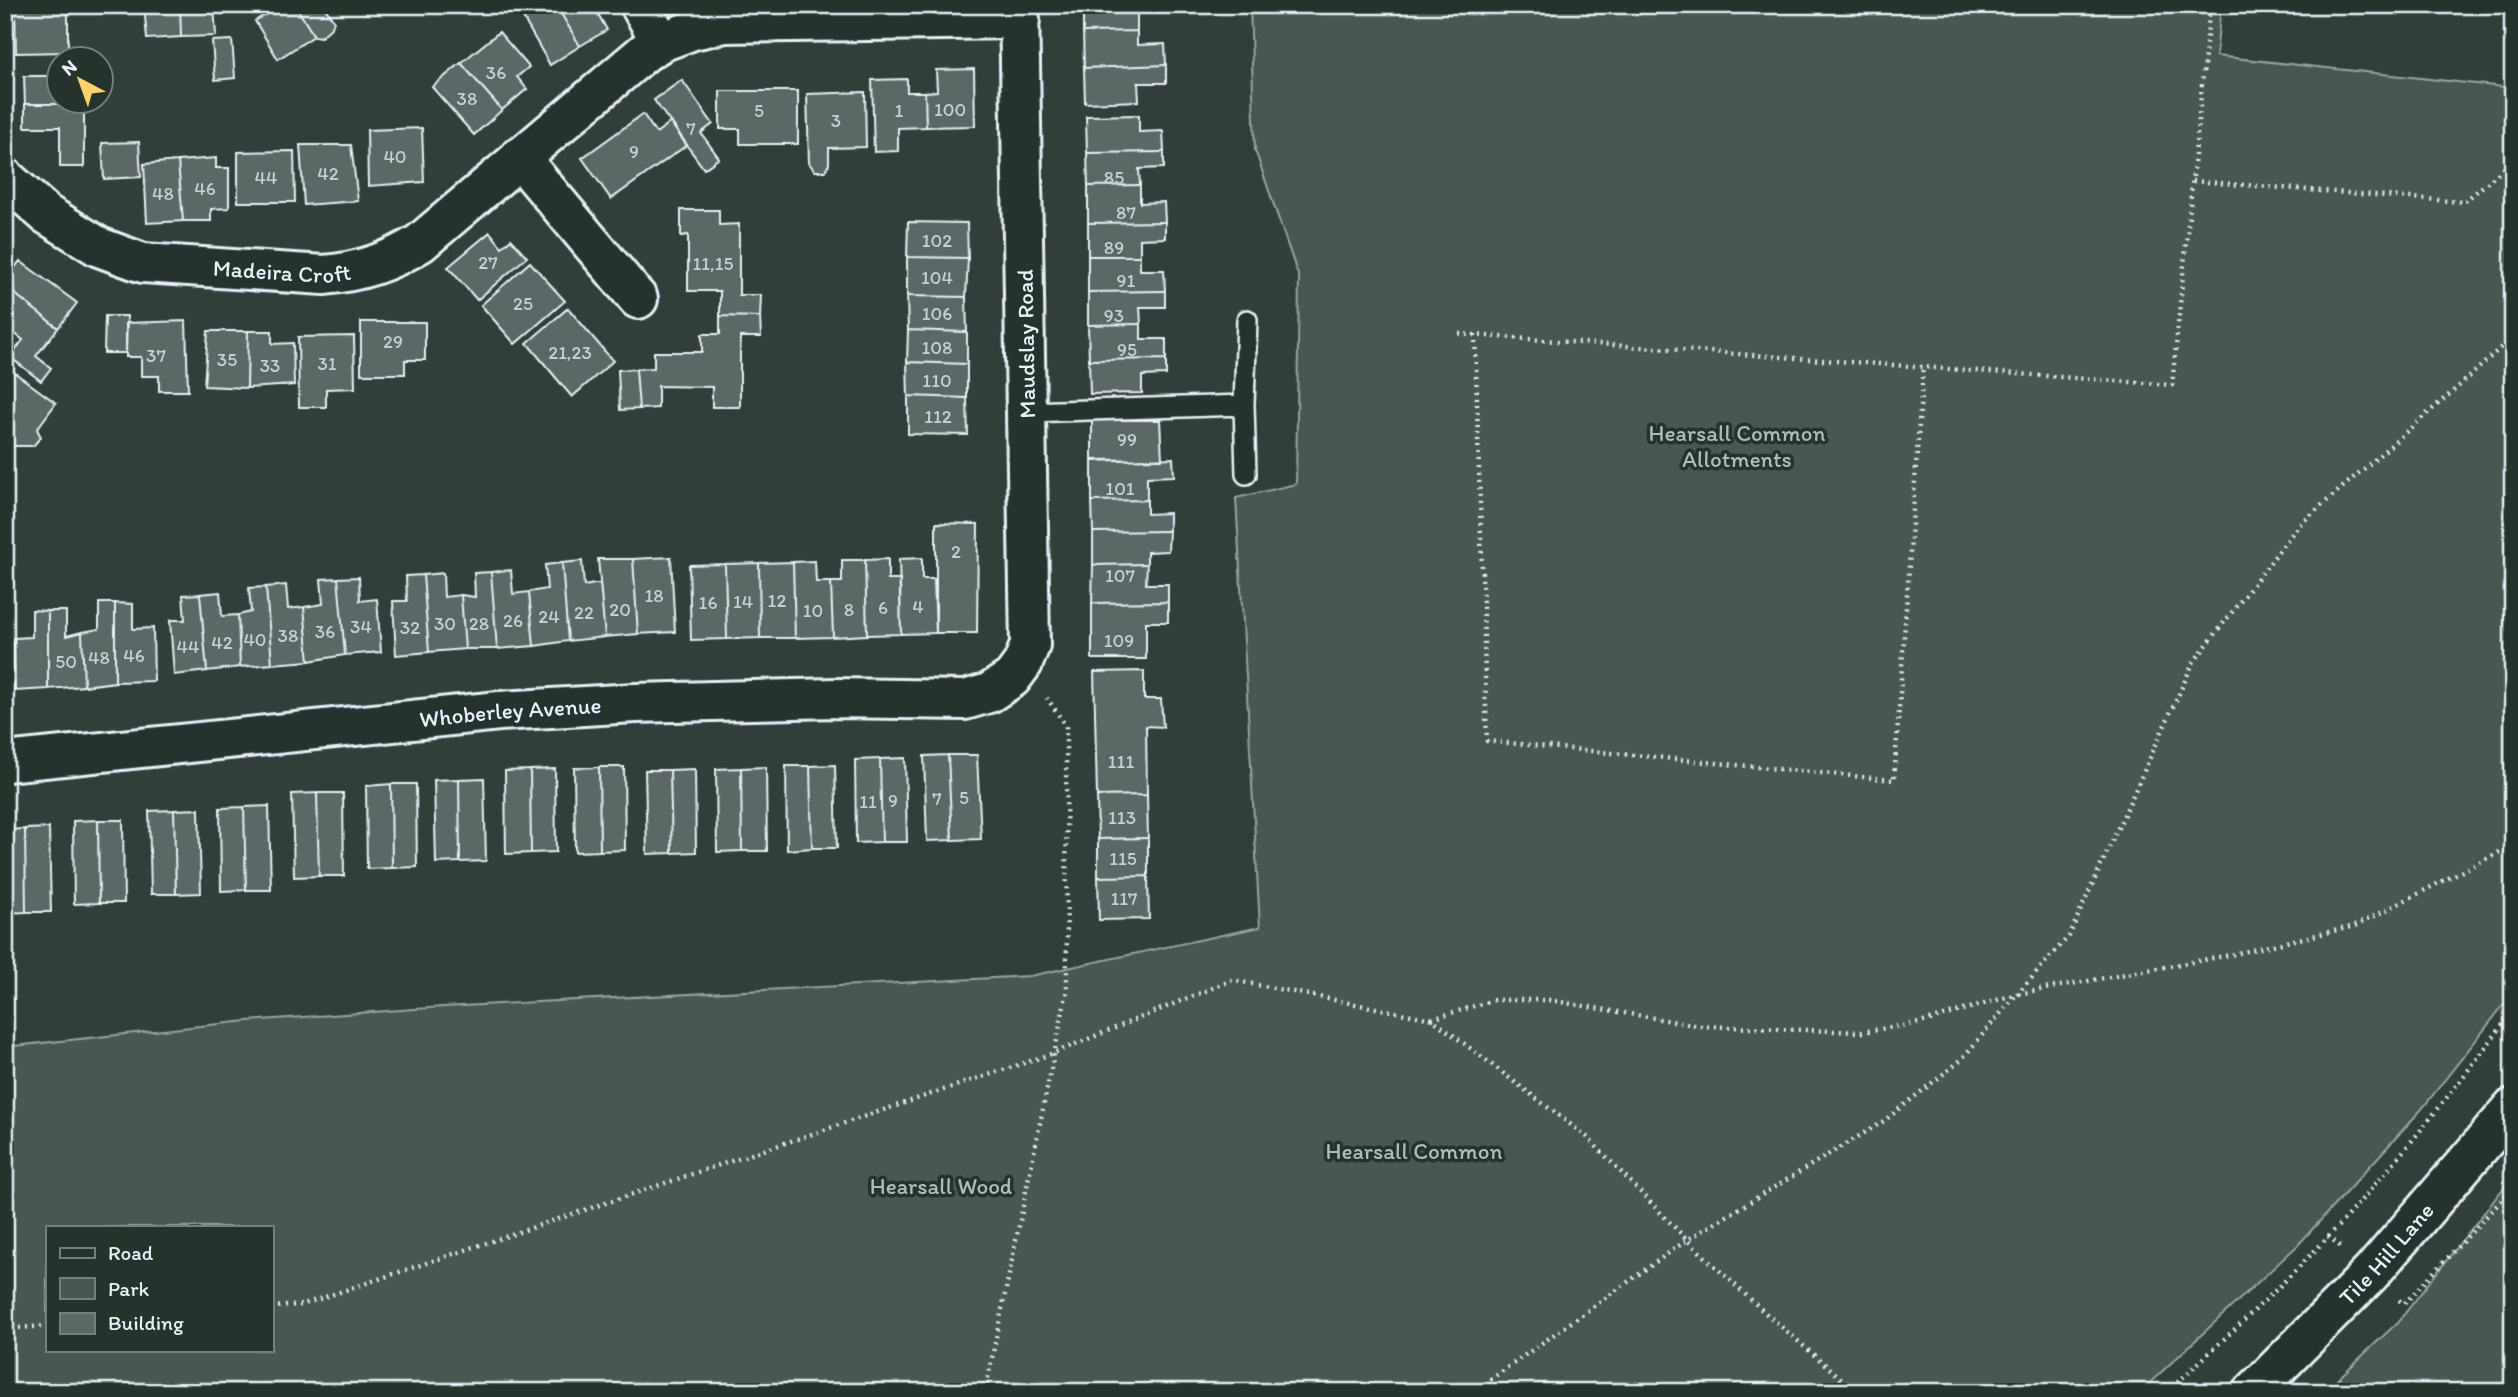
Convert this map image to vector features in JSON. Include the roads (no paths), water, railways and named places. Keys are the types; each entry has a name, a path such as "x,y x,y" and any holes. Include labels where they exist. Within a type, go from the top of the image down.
{"street":[{"path":"640,5 661,41"},
{"name":"Madeira Croft","path":"12,198 46,214 99,247 143,263 324,275 349,273 396,257 420,243 519,157 661,41 725,23 1020,12"},
{"name":"Maudslay Road","path":"1017,671 1030,645 1020,12"},
{"path":"519,157 638,299"},
{"name":"Whoberley Avenue","path":"5,762 499,711 835,698 965,700 989,693 1017,671"},
{"name":"Tile Hill Lane","path":"2253,1392 2371,1273 2513,1108"}],"lane":[{"path":"1246,474 1244,405 1247,320"},
{"path":"1027,412 1244,405"}],"park label":[{"name":"Hearsall Common Allotments","path":"1737,446"},
{"name":"Hearsall Common","path":"1414,1151"},
{"name":"Hearsall Wood","path":"941,1186"}]}
